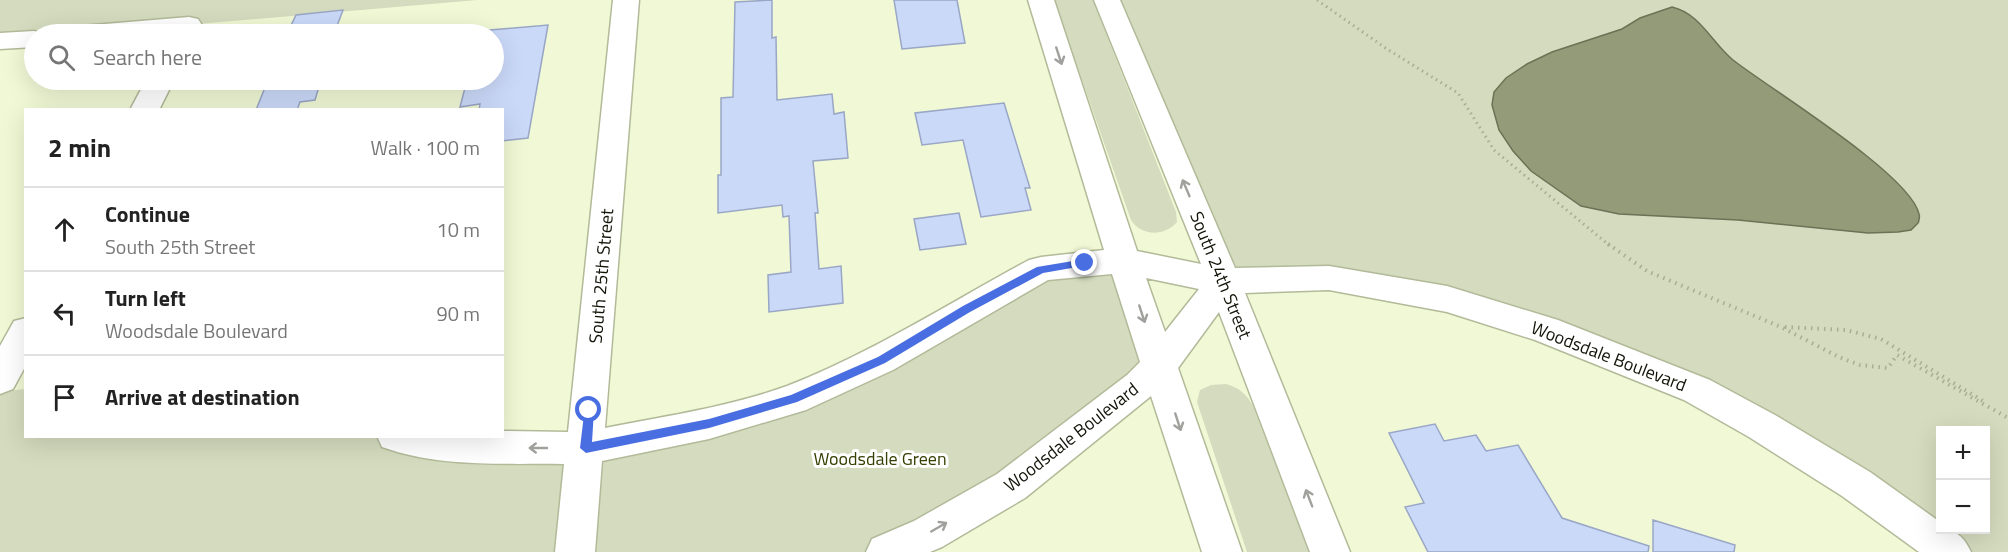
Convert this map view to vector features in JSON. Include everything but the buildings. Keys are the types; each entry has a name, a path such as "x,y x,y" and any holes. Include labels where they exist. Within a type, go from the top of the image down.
{"street":[{"name":"South 25th Street","path":"575,552 626,0"},
{"path":"1041,0 1124,261 1222,552"},
{"name":"South 24th Street","path":"1107,0 1224,281 1330,552"},
{"path":"0,41 24,40"},
{"path":"145,108 155,90"},
{"name":"Woodsdale Boulevard","path":"407,438 453,446 586,448 709,423 793,399 881,360 967,309 1041,269 1124,261 1224,281 1329,278 1447,299 1546,330 1697,390 1762,426 1856,484 1951,552"},
{"name":"Woodsdale Boulevard","path":"886,552 928,534 1011,486 1140,385 1160,366 1224,281"},
{"path":"0,379 24,335"},
{"path":"0,392 24,389"}],"path":[{"path":"1317,0 1387,49 1458,93 1494,150 1506,162 1625,258 1671,283 1781,327 1839,357 1860,365 1888,368 1897,355 2008,416"},
{"path":"1781,327 1845,329 1881,339 2008,416"}],"green space":[{"path":"0,0 477,0 197,24 24,24 24,40 0,41"},
{"path":"1054,0 1093,0 1176,212 1177,222 1172,227 1159,232 1147,232 1131,220"},
{"path":"1107,0 2008,0 2008,552 1951,552 1762,426 1447,299 1224,281"},
{"name":"Woodsdale Green","path":"1124,261 1159,366 886,552 0,552 0,392 24,389 24,438 415,438 517,448 793,399 1041,269"},
{"path":"1226,384 1242,392 1253,406 1309,552 1247,552 1197,402 1200,390 1211,385"}],"shaded area":[{"path":"1672,7 1698,22 1733,60 1866,155 1910,197 1919,215 1918,223 1911,230 1868,233 1738,220 1619,214 1581,206 1531,171 1513,151 1499,130 1492,105 1494,92 1506,78 1527,64 1552,52 1622,29 1640,18"}],"route":[{"path":"589,410 586,448 709,423 793,399 881,360 967,309 1041,269 1085,263"}]}
